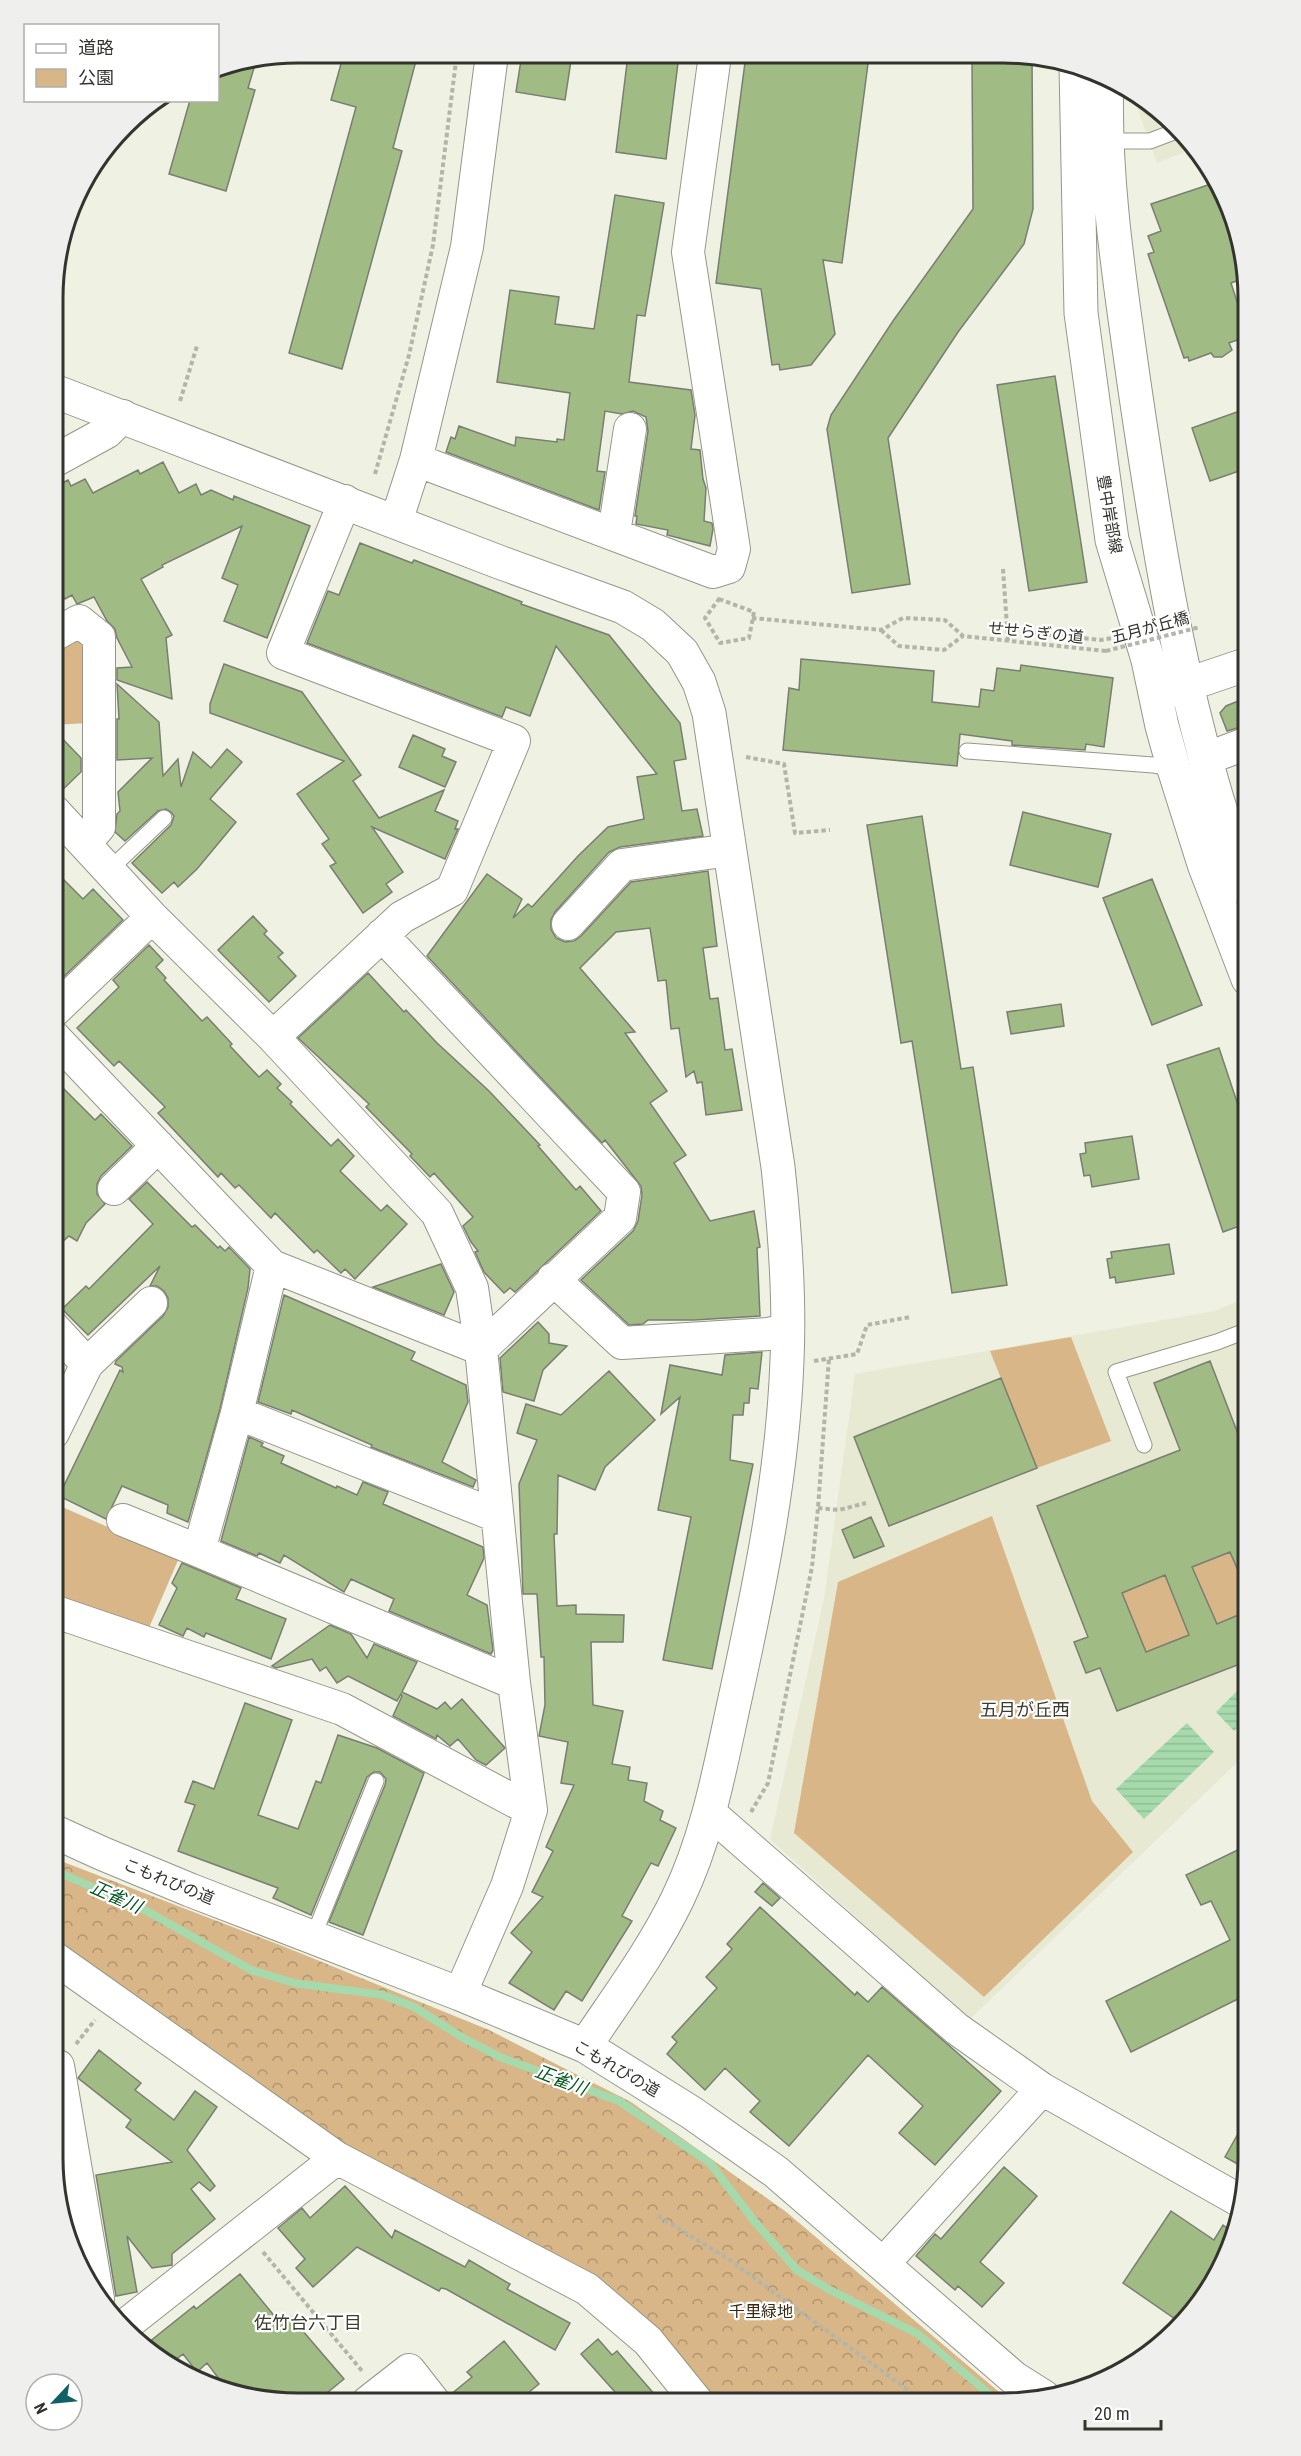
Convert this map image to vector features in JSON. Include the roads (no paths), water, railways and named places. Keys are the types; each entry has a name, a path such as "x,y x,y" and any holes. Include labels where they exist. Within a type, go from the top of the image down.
{"street":[{"path":"396,522 416,459 467,247 491,63"},
{"path":"416,459 713,572 729,567 734,549 688,252 714,63"},
{"name":"豊中岸部線","path":"1076,74 1081,313 1112,540 1148,660 1174,769 1204,864 1238,953"},
{"path":"1107,87 1108,141 1123,305 1150,497 1205,759 1238,860"},
{"path":"63,394 623,607 654,625 682,652 699,681 709,713 778,1167 786,1239 788,1330 780,1450 767,1541 710,1813 678,1897 633,1975 585,2046"},
{"path":"63,456 107,432 123,416"},
{"path":"614,533 630,429"},
{"path":"273,1037 402,917 452,890 514,741 283,653 345,501"},
{"path":"63,630 79,621 99,637 99,826 85,843"},
{"path":"1156,694 1238,668"},
{"path":"1205,759 1238,747"},
{"path":"63,820 152,917 273,1037 437,1213 472,1287 481,1349 514,1683 531,1810 507,1886 460,1994"},
{"path":"568,924 594,880 622,865 730,850"},
{"path":"63,1002 152,917"},
{"path":"382,935 624,1192 620,1218 481,1349"},
{"path":"63,1046 273,1266 481,1349"},
{"path":"114,1189 158,1146"},
{"path":"199,1551 237,1413 273,1266"},
{"path":"553,1279 622,1343 768,1334 788,1330"},
{"path":"63,1413 87,1364 151,1303"},
{"path":"63,1338 87,1364"},
{"path":"237,1413 497,1516"},
{"path":"123,1520 514,1683"},
{"path":"63,1614 342,1709 531,1810"},
{"path":"710,1813 957,2029 1042,2089 1234,2198"},
{"name":"こもれびの道","path":"63,1836 101,1853 460,1994 585,2046 692,2113 776,2172 1014,2378 1034,2391"},
{"path":"63,1964 337,2158 587,2289 648,2342 690,2393"},
{"path":"883,2264 1042,2089"},
{"path":"63,2095 94,2275"},
{"path":"130,2322 337,2158"},
{"path":"379,2393 409,2370 427,2393"}],"lane":[{"path":"1108,141 1150,141 1170,133"},
{"path":"967,751 1153,765 1174,769"},
{"path":"109,870 164,818"},
{"path":"1144,1445 1116,1372 1238,1334"},
{"path":"313,1937 376,1781"}],"waterway":[{"name":"正雀川","path":"63,1874 145,1910 251,1970 294,1983 383,1995 414,2007 465,2039 500,2057 619,2101 710,2163 755,2222 797,2270 828,2289 918,2334 988,2393"}],"district":[{"name":"五月が丘西","path":"1025,1710"},
{"name":"佐竹台六丁目","path":"308,2323"}],"park label":[{"name":"千里緑地","path":"761,2311"}]}
